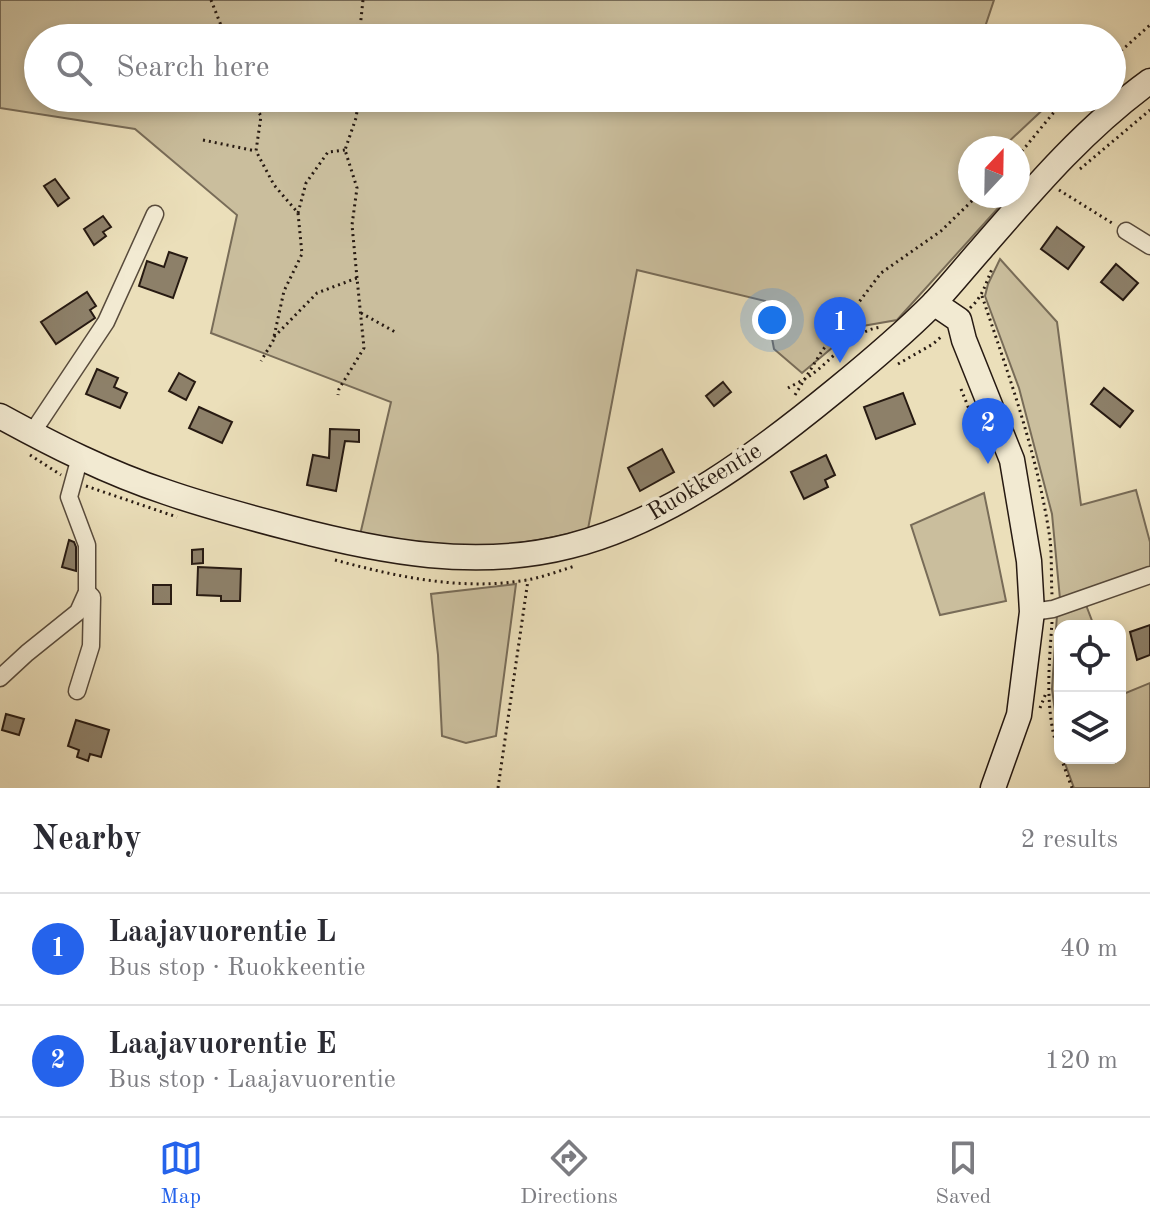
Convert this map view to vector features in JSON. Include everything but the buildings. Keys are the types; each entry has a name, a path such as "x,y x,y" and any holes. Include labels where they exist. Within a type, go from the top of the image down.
{"street":[{"name":"Ruokkeentie","path":"1126,100 1150,81"},
{"name":"Ruokkeentie","path":"0,416 28,442 80,457 163,492 334,540 430,556 527,554 570,546 611,533 696,491 801,419 934,303 1051,170 1111,112"},
{"path":"28,442 106,322 155,214"},
{"path":"1126,231 1150,246"},
{"path":"934,303 958,329 1012,460 1029,561 1032,612 1019,715 993,788"},
{"path":"0,678 78,612 87,592 87,545 69,497 80,457"},
{"path":"1032,612 1053,609 1150,575"},
{"path":"77,691 91,646 92,597 87,592"}],"path":[{"path":"211,0 220,24"},
{"path":"360,24 363,0"},
{"path":"1126,46 1150,25"},
{"path":"1078,172 1150,110"},
{"path":"259,112 261,116 256,151 274,185 298,213"},
{"path":"338,395 364,348 352,225 357,188 345,150 357,112"},
{"path":"1030,141 1054,112"},
{"path":"203,140 256,151"},
{"path":"274,337 284,291 302,254 298,213 306,183 328,152 345,150"},
{"path":"1059,190 1126,231"},
{"path":"795,395 822,351 881,273 941,231 965,208"},
{"path":"897,364 958,329 982,296 997,258"},
{"path":"261,361 274,337 317,293 357,278"},
{"path":"361,313 397,333"},
{"path":"788,388 811,375 868,328 890,326 903,332"},
{"path":"958,381 987,454"},
{"path":"28,442 72,482 186,520"},
{"path":"333,560 424,581 460,583 528,580 583,563"},
{"path":"498,788 528,580"},
{"path":"1048,690 1054,738"},
{"path":"1063,764 1072,788"}],"shaded area":[{"path":"0,0 994,0 986,24 24,24 24,112 0,108"},
{"path":"26,112 1040,112 1015,136 958,136 958,208 998,208 897,320 857,327 802,373 774,349 765,301 637,270 588,529 504,545 430,545 360,535 391,402 211,333 237,215 135,129"},
{"path":"1000,259 1057,322 1081,505 1136,490 1150,542 1150,568 1060,599 1052,514 1019,388 985,296"},
{"path":"984,493 1006,601 940,615 911,525"},
{"path":"516,584 496,736 466,743 442,736 431,594"},
{"path":"1086,605 1092,620 1057,620 1057,615"},
{"path":"1054,659 1054,704 1052,689"},
{"path":"1150,683 1150,788 1074,788 1065,764 1126,764 1126,693"}],"place":[{"name":"Laajavuorentie L","path":"840,363"},
{"name":"Laajavuorentie E","path":"988,464"}]}
